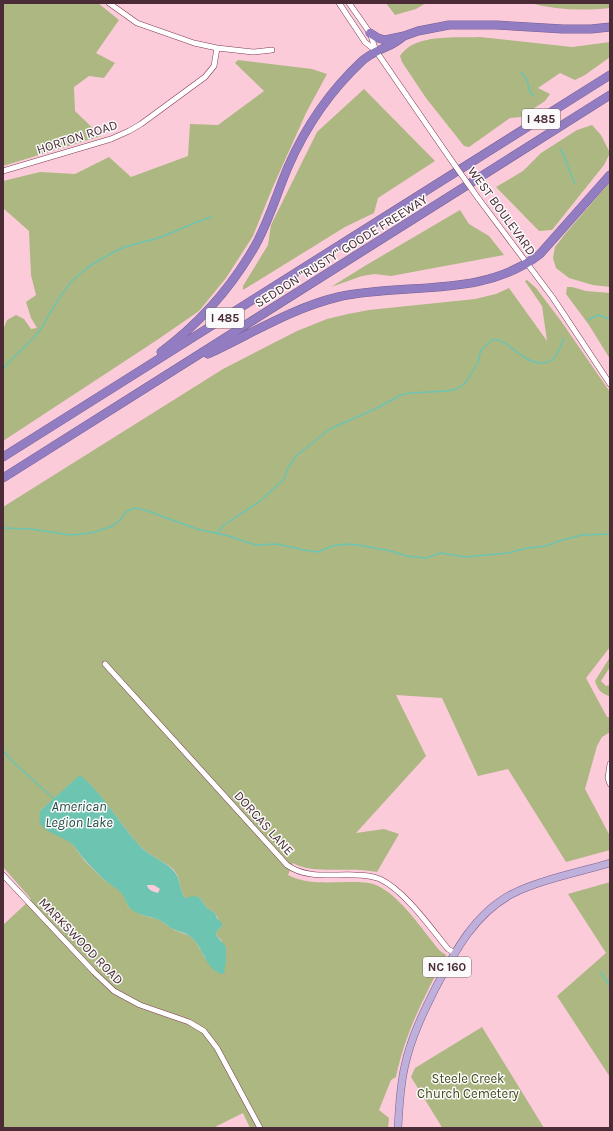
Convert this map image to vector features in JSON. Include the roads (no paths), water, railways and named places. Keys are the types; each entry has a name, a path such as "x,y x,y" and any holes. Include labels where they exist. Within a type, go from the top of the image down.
{"highway":[{"path":"370,33 385,40 449,25 496,24 563,29 610,27"},
{"path":"108,391 181,337 198,322 221,296 235,278 256,244 289,166 312,122 344,80 362,61 376,51 388,47 404,36"},
{"name":"SEDDON \"RUSTY\" GOODE FREEWAY","path":"3,457 610,75"},
{"name":"SEDDON \"RUSTY\" GOODE FREEWAY","path":"3,478 610,95"},
{"path":"175,370 273,321 308,306 337,297 362,292 466,284 487,280 527,264 540,254 610,175"}],"main road":[{"name":"NC 160","path":"398,1128 402,1082 408,1052 420,1019 455,953 470,930 481,917 501,900 512,894 539,884 610,863"}],"street":[{"path":"109,3 124,15 145,26 194,43 217,48 253,52 272,50"},
{"name":"WEST BOULEVARD","path":"339,3 365,42 376,51"},
{"name":"WEST BOULEVARD","path":"349,3 370,33 376,51 478,198 553,298 610,384"},
{"name":"HORTON ROAD","path":"3,171 94,145 129,131 206,77 214,66 217,48"},
{"name":"DORCAS LANE","path":"105,664 287,865 295,871 308,875 363,875 380,879 393,887 404,897 448,949 455,953"},
{"path":"610,764 608,778 610,784"},
{"name":"MARKSWOOD ROAD","path":"3,875 94,972 114,991 140,1005 189,1022 204,1031 221,1054 260,1128"}],"water":[{"name":"American Legion Lake","path":"80,775 97,791 140,846 175,872 184,897 199,897 207,908 215,913 217,918 222,923 222,926 217,931 216,935 226,947 224,973 221,974 211,967 199,946 191,937 173,929 161,921 141,915 131,909 122,894 103,879 73,845 43,827 40,823 40,811","holes":["147,885 154,885 160,889 158,893 148,888"]}],"waterway":[{"path":"521,72 527,80 530,92 534,96"},
{"path":"560,149 575,184"},
{"path":"3,369 40,330 65,289 87,268 122,248 161,237 211,217"},
{"path":"588,320 598,315 610,319"},
{"path":"217,533 224,525 260,501 284,479 288,468 297,455 330,429 377,408 401,395 457,389 469,378 478,362 481,350 492,340 502,342 527,359 534,362 543,363 556,356 564,338"},
{"path":"3,528 31,529 70,535 91,533 113,526 126,512 134,508 145,510 197,529 229,536 257,545 277,544 318,552 332,546 346,544 391,551 406,556 426,558 441,553 465,557 508,553 527,548 546,546 582,535 610,534"},
{"path":"3,750 9,758 55,800"},
{"path":"601,972 610,986"}],"park label":[{"name":"Steele Creek Church Cemetery","path":"468,1086"}]}
